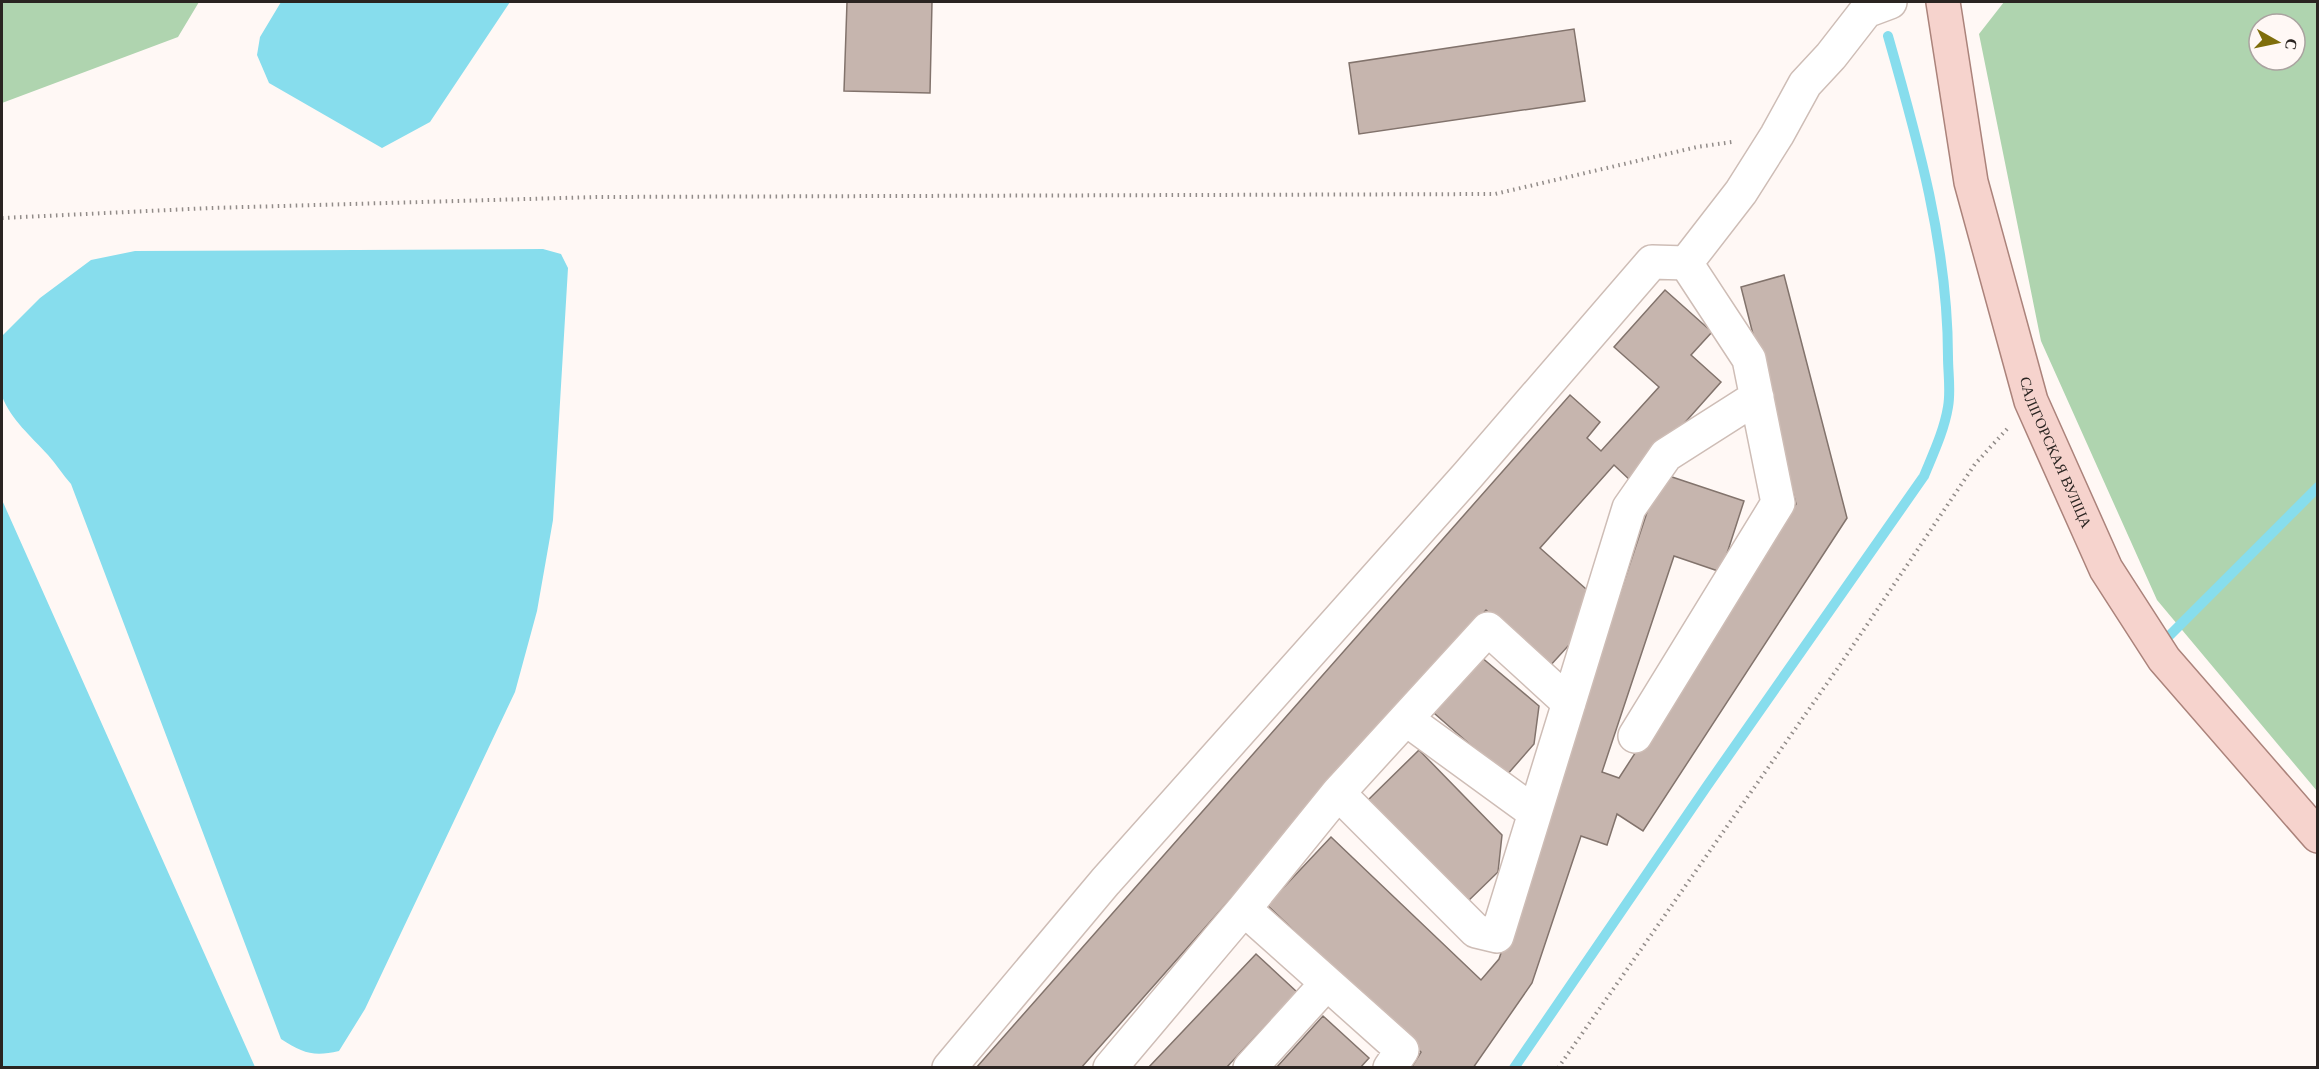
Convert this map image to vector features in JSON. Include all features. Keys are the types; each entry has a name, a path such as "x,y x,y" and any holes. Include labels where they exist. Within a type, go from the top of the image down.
{"main road":[{"name":"САЛІГОРСКАЯ ВУЛІЦА","path":"1943,2 1971,182 2031,401 2106,569 2164,659 2318,836"}],"lane":[{"path":"1686,263 1741,192 1777,135 1804,84 1831,56 1866,11 1890,2"},
{"path":"949,1068 1105,882 1460,484 1652,262 1686,263"},
{"path":"1635,736 1778,503 1749,359 1686,263"},
{"path":"1338,793 1476,931 1497,936 1629,508 1666,455 1757,397"},
{"path":"1110,1068 1338,793 1488,629 1569,703"},
{"path":"1406,719 1535,813"},
{"path":"1244,909 1402,1050 1390,1068"},
{"path":"1250,1068 1327,983"}],"path":[{"path":"2,218 211,208 597,197 1496,194 1697,147 1777,135"},
{"path":"1558,1068 1842,662 1975,464 2031,401"}],"green space":[{"path":"2,2 199,2 178,37 2,103"},
{"path":"2004,2 2317,2 2317,791 2157,600 2041,341 1979,34"}],"water":[{"path":"281,2 510,2 430,122 382,148 269,83 257,55 260,37"},
{"path":"543,249 561,254 568,268 553,520 537,611 515,692 365,1009 339,1051 322,1054 308,1052 281,1039 71,484 16,420 2,396 2,336 40,298 91,260 135,251"},
{"path":"2,500 255,1067 2,1067"}],"building":[{"path":"847,2 932,2 930,93 844,91"},
{"path":"1574,29 1585,101 1359,134 1349,63"},
{"path":"1784,275 1847,518 1643,831 1617,814 1607,845 1581,836 1532,983 1473,1068 1411,1068 1421,1052 1267,905 1331,837 1481,980 1499,959 1660,473 1744,501 1721,572 1674,556 1602,772 1619,778 1796,504 1741,287"},
{"path":"1665,290 1712,332 1691,355 1721,382 1632,482 1614,465 1540,548 1586,589 1579,634 1549,667 1486,610 1081,1068 976,1068 1570,395 1600,422 1587,438 1601,451 1659,387 1614,347"},
{"path":"1474,651 1539,706 1534,744 1506,776 1427,707"},
{"path":"1419,750 1502,835 1498,872 1464,905 1365,803"},
{"path":"1256,954 1297,992 1226,1068 1148,1068"},
{"path":"1323,1016 1369,1058 1360,1068 1276,1068"}],"waterway":[{"path":"1514,1068 1707,786 1924,476 1941,434 1949,395 1947,316 1943,275 1920,155 1888,36"},
{"path":"2170,635 2318,487"}]}
